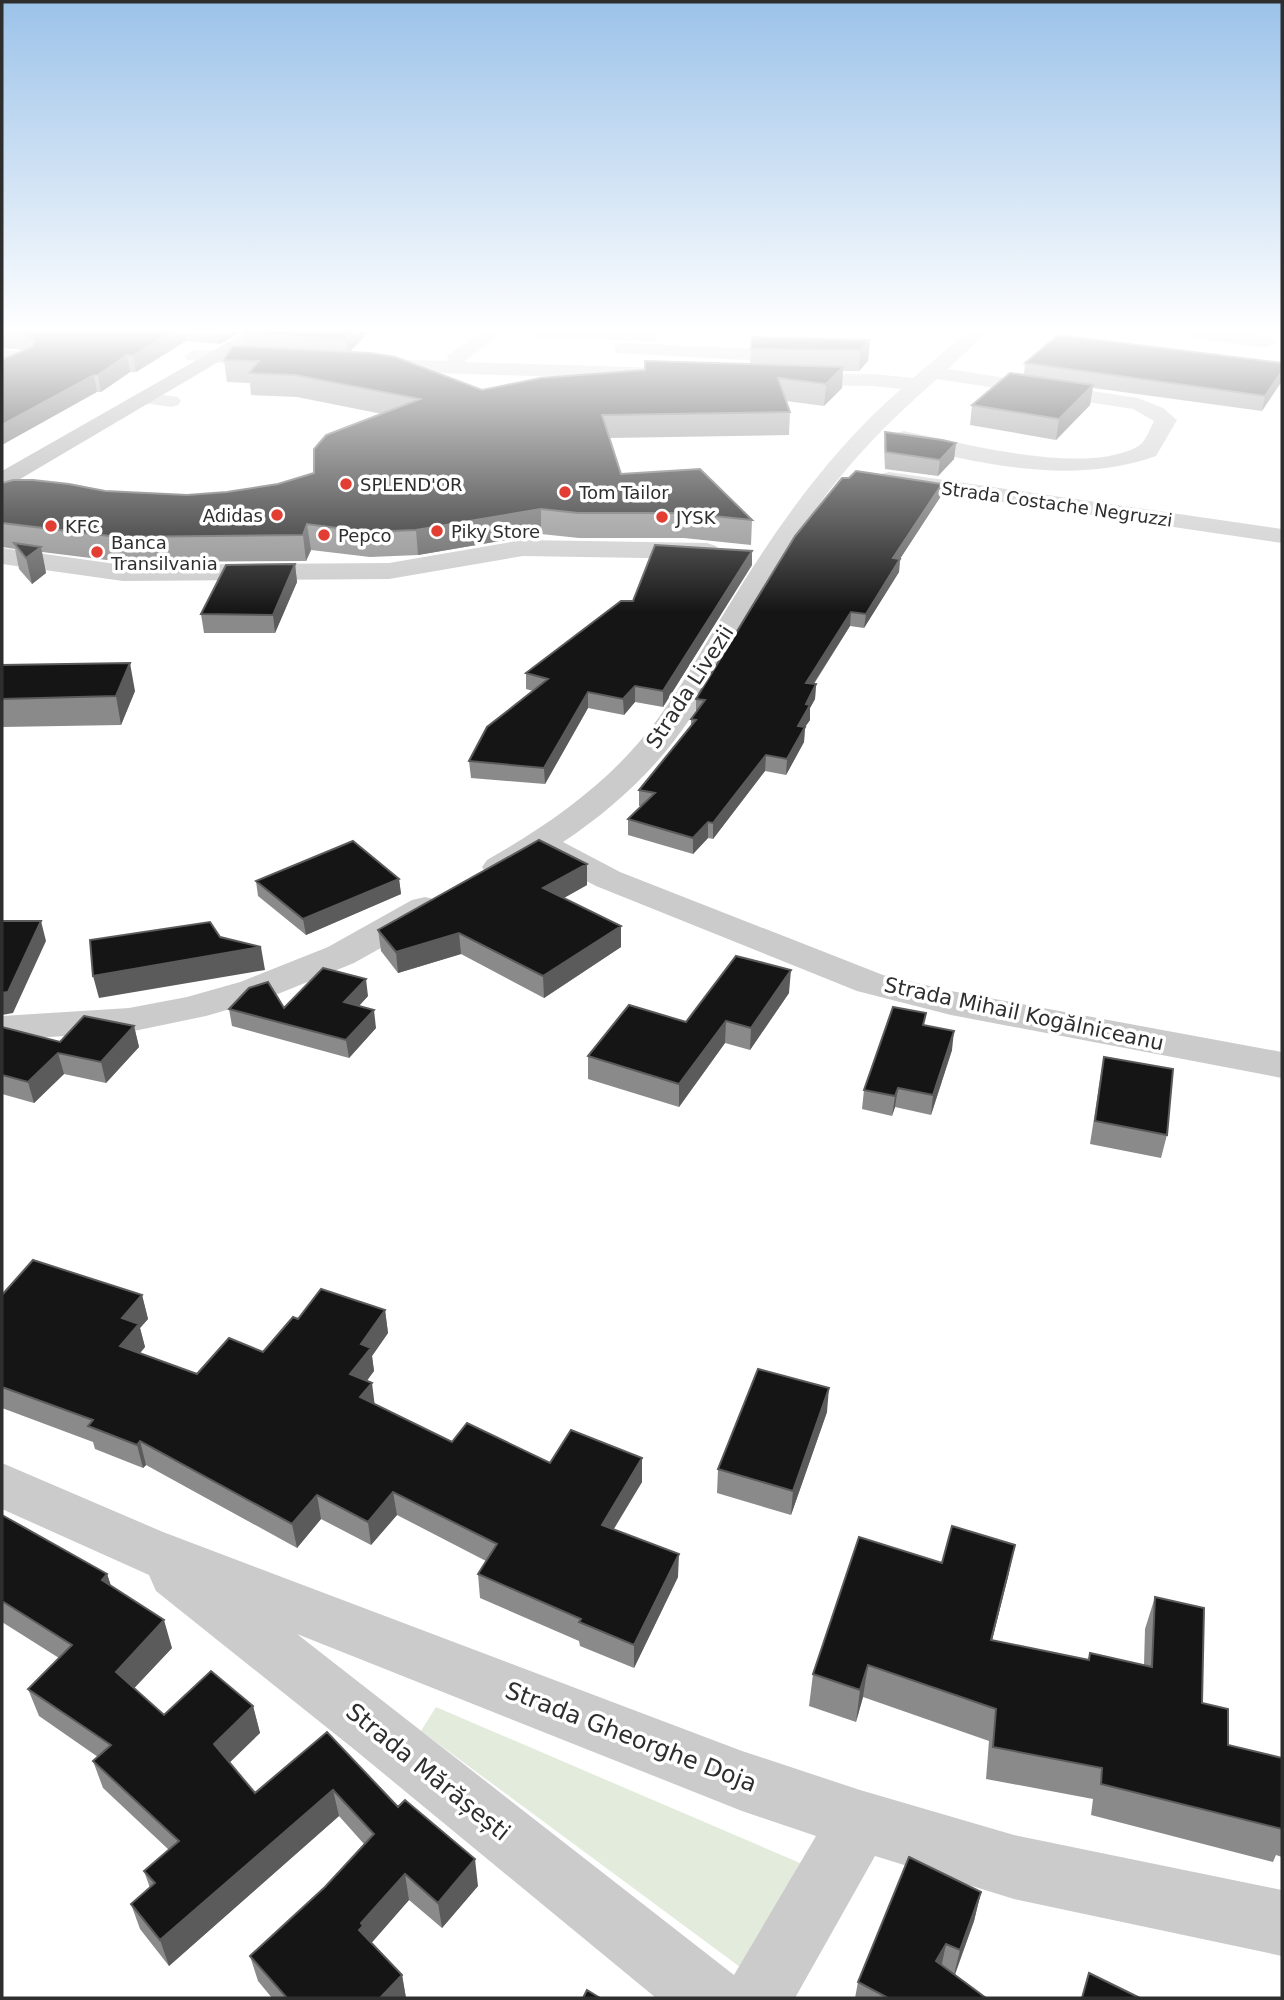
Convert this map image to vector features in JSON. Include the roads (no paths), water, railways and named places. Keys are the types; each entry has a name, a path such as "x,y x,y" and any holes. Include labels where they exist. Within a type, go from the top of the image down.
{"main road":[{"path":"2,464 75,425"},
{"path":"2,480 97,425"}],"street":[{"name":"Strada Livezii","path":"2,1028 129,1020 192,1008 254,990 341,955 540,844 601,798 647,753 678,713 751,555 855,474 866,432 873,425"},
{"path":"866,432 1014,458 1091,464 1122,461 1148,452 1163,425"},
{"name":"Strada Costache Negruzzi","path":"855,474 1282,536"},
{"path":"2,556 85,569 136,573 389,571 523,548 684,549 751,555"},
{"name":"Strada Mihail Kogălniceanu","path":"540,844 608,879 870,983 951,1003 1282,1065"},
{"name":"Strada Gheorghe Doja","path":"2,1485 144,1549 730,1776 860,1821 1037,1872 1282,1923"},
{"name":"Strada Mărășești","path":"144,1549 376,1730 709,1998"},
{"path":"758,1998 860,1821"}],"place":[{"name":"SPLEND'OR","path":"346,484"},
{"name":"Tom Tailor","path":"565,492"},
{"name":"Adidas","path":"277,515"},
{"name":"JYSK","path":"662,517"},
{"name":"KFC","path":"51,526"},
{"name":"Piky Store","path":"437,531"},
{"name":"Pepco","path":"324,535"},
{"name":"Banca Transilvania","path":"97,552"}]}
